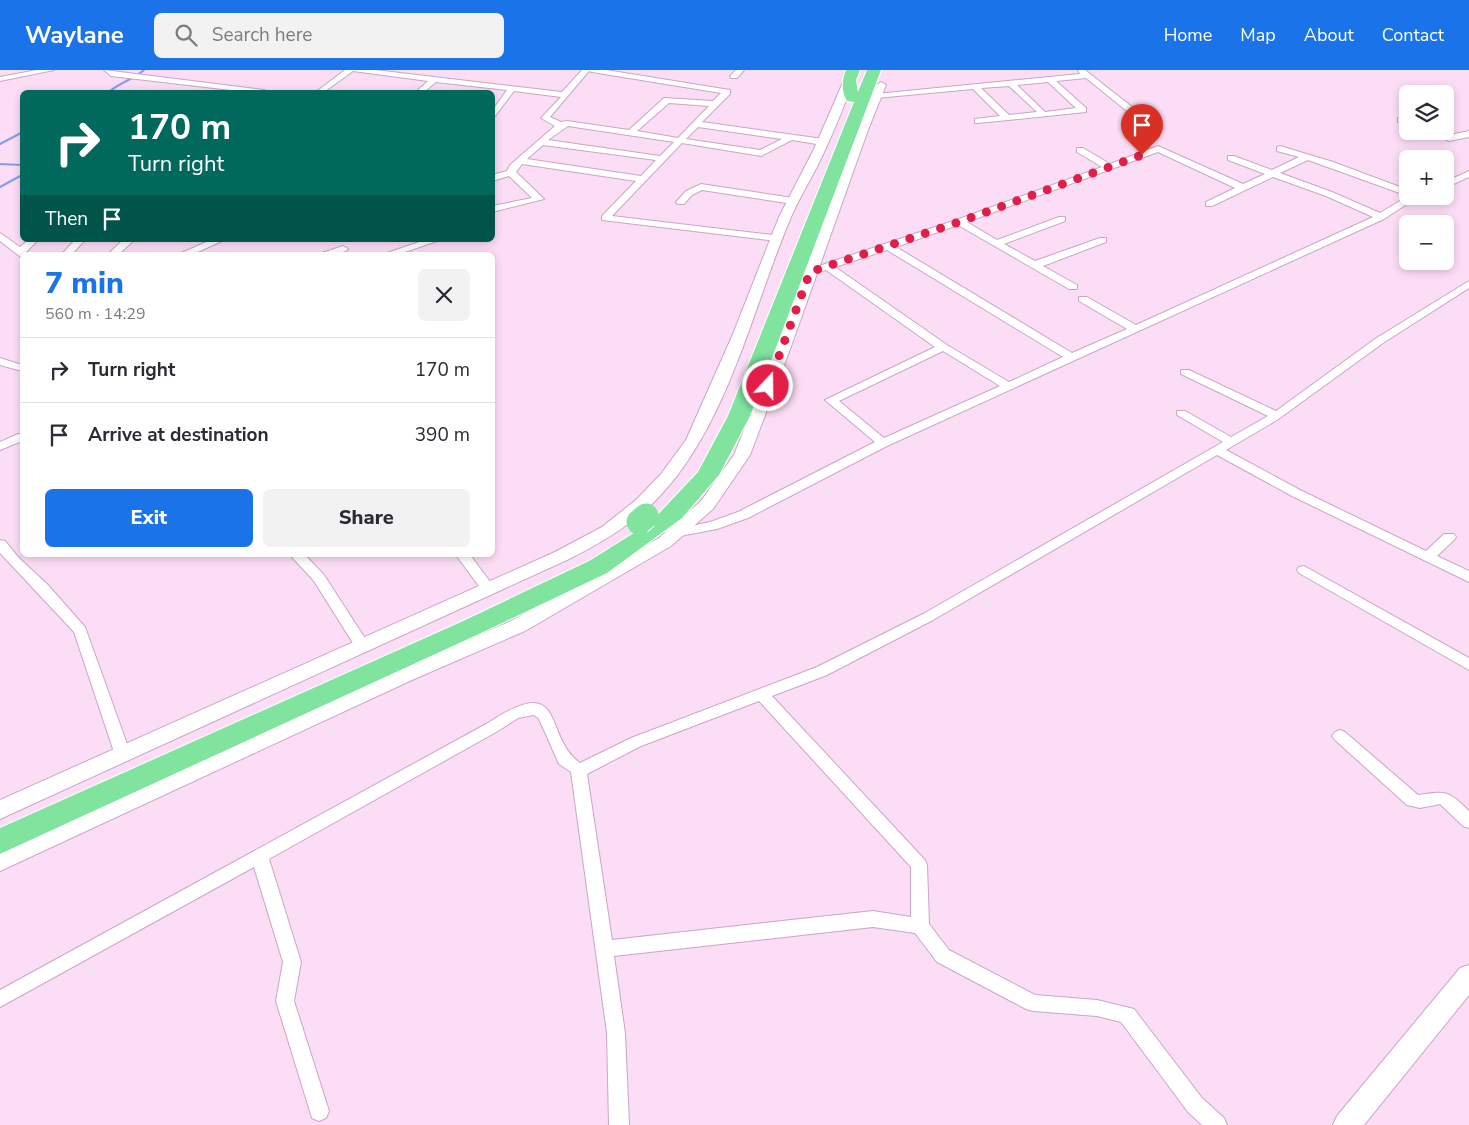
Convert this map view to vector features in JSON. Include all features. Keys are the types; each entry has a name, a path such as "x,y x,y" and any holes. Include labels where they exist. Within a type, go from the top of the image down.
{"highway":[{"path":"0,842 598,567 651,522 663,503 692,469 722,414 801,197 866,82"},
{"path":"0,823 459,617 582,559 651,522 674,513 708,475 739,416 866,82"}],"street":[{"path":"0,79 50,70"},
{"path":"108,70 111,74 248,90"},
{"path":"323,90 350,70"},
{"path":"356,70 513,87 567,95"},
{"path":"586,70 566,91 567,95 545,120 561,124 567,123 680,142 761,153 790,138"},
{"path":"592,70 727,92 605,218 777,238"},
{"path":"734,76 740,70"},
{"path":"866,82 975,87 1050,80 1083,73 1152,127"},
{"path":"422,90 435,79"},
{"path":"978,121 1083,110 1050,80"},
{"path":"0,861 405,675 518,626 657,547 651,522 667,478 694,441 740,334 777,238 801,197 823,142 866,82"},
{"path":"0,810 489,590 561,556 608,531 651,522 707,505 742,455 810,272 866,82"},
{"path":"1012,84 1044,115"},
{"path":"495,114 513,87"},
{"path":"975,87 1007,118"},
{"path":"629,134 668,100 716,104"},
{"path":"511,173 513,167 561,124"},
{"path":"698,124 823,142"},
{"path":"1454,138 1469,134"},
{"path":"541,142 664,158"},
{"path":"810,272 959,222 1158,149 1244,188"},
{"path":"1080,150 1109,167"},
{"path":"1280,150 1307,157 1399,190"},
{"path":"1209,204 1307,157"},
{"path":"1231,158 1329,194 1381,217"},
{"path":"520,161 644,179"},
{"path":"495,177 511,173"},
{"path":"495,209 539,199 511,173"},
{"path":"1454,181 1469,174"},
{"path":"681,202 689,193 701,187 801,197"},
{"path":"651,522 712,526 743,515 883,443 1381,217 1400,205"},
{"path":"997,243 1062,219"},
{"path":"959,222 1073,287"},
{"path":"0,236 20,252"},
{"path":"1035,266 1103,240"},
{"path":"24,252 31,242"},
{"path":"69,252 78,242"},
{"path":"115,252 127,242"},
{"path":"189,252 214,242"},
{"path":"396,252 428,242"},
{"path":"888,246 1072,358"},
{"path":"828,267 943,347 1008,386"},
{"path":"0,999 493,727 514,713 537,708 545,716 565,760 578,769 585,768 636,742 822,671 928,617 1231,442 1276,415 1379,341 1469,284"},
{"path":"1083,299 1136,328"},
{"path":"883,443 831,400 943,347"},
{"path":"0,361 20,367"},
{"path":"1185,372 1276,415"},
{"path":"1181,413 1231,442"},
{"path":"0,446 20,438"},
{"path":"1216,450 1296,493 1469,577"},
{"path":"1429,556 1449,537"},
{"path":"0,544 80,630 123,755"},
{"path":"299,557 319,578 363,647"},
{"path":"464,557 489,590"},
{"path":"1304,570 1469,665"},
{"path":"762,695 919,865 920,926 943,956 1033,1003 1097,1008 1126,1015 1195,1105 1217,1125"},
{"path":"1340,736 1413,800 1420,802 1433,796 1440,796 1469,821"},
{"path":"578,769 616,1033 619,1125"},
{"path":"259,855 292,962 285,1001 319,1111"},
{"path":"604,949 873,919 920,926"},
{"path":"1347,1125 1469,976"}],"waterway":[{"path":"112,90 144,70"},
{"path":"0,144 20,134"},
{"path":"0,164 20,165"},
{"path":"0,187 20,176"}],"route":[{"path":"768,386 810,272 959,222 1142,155"}]}
